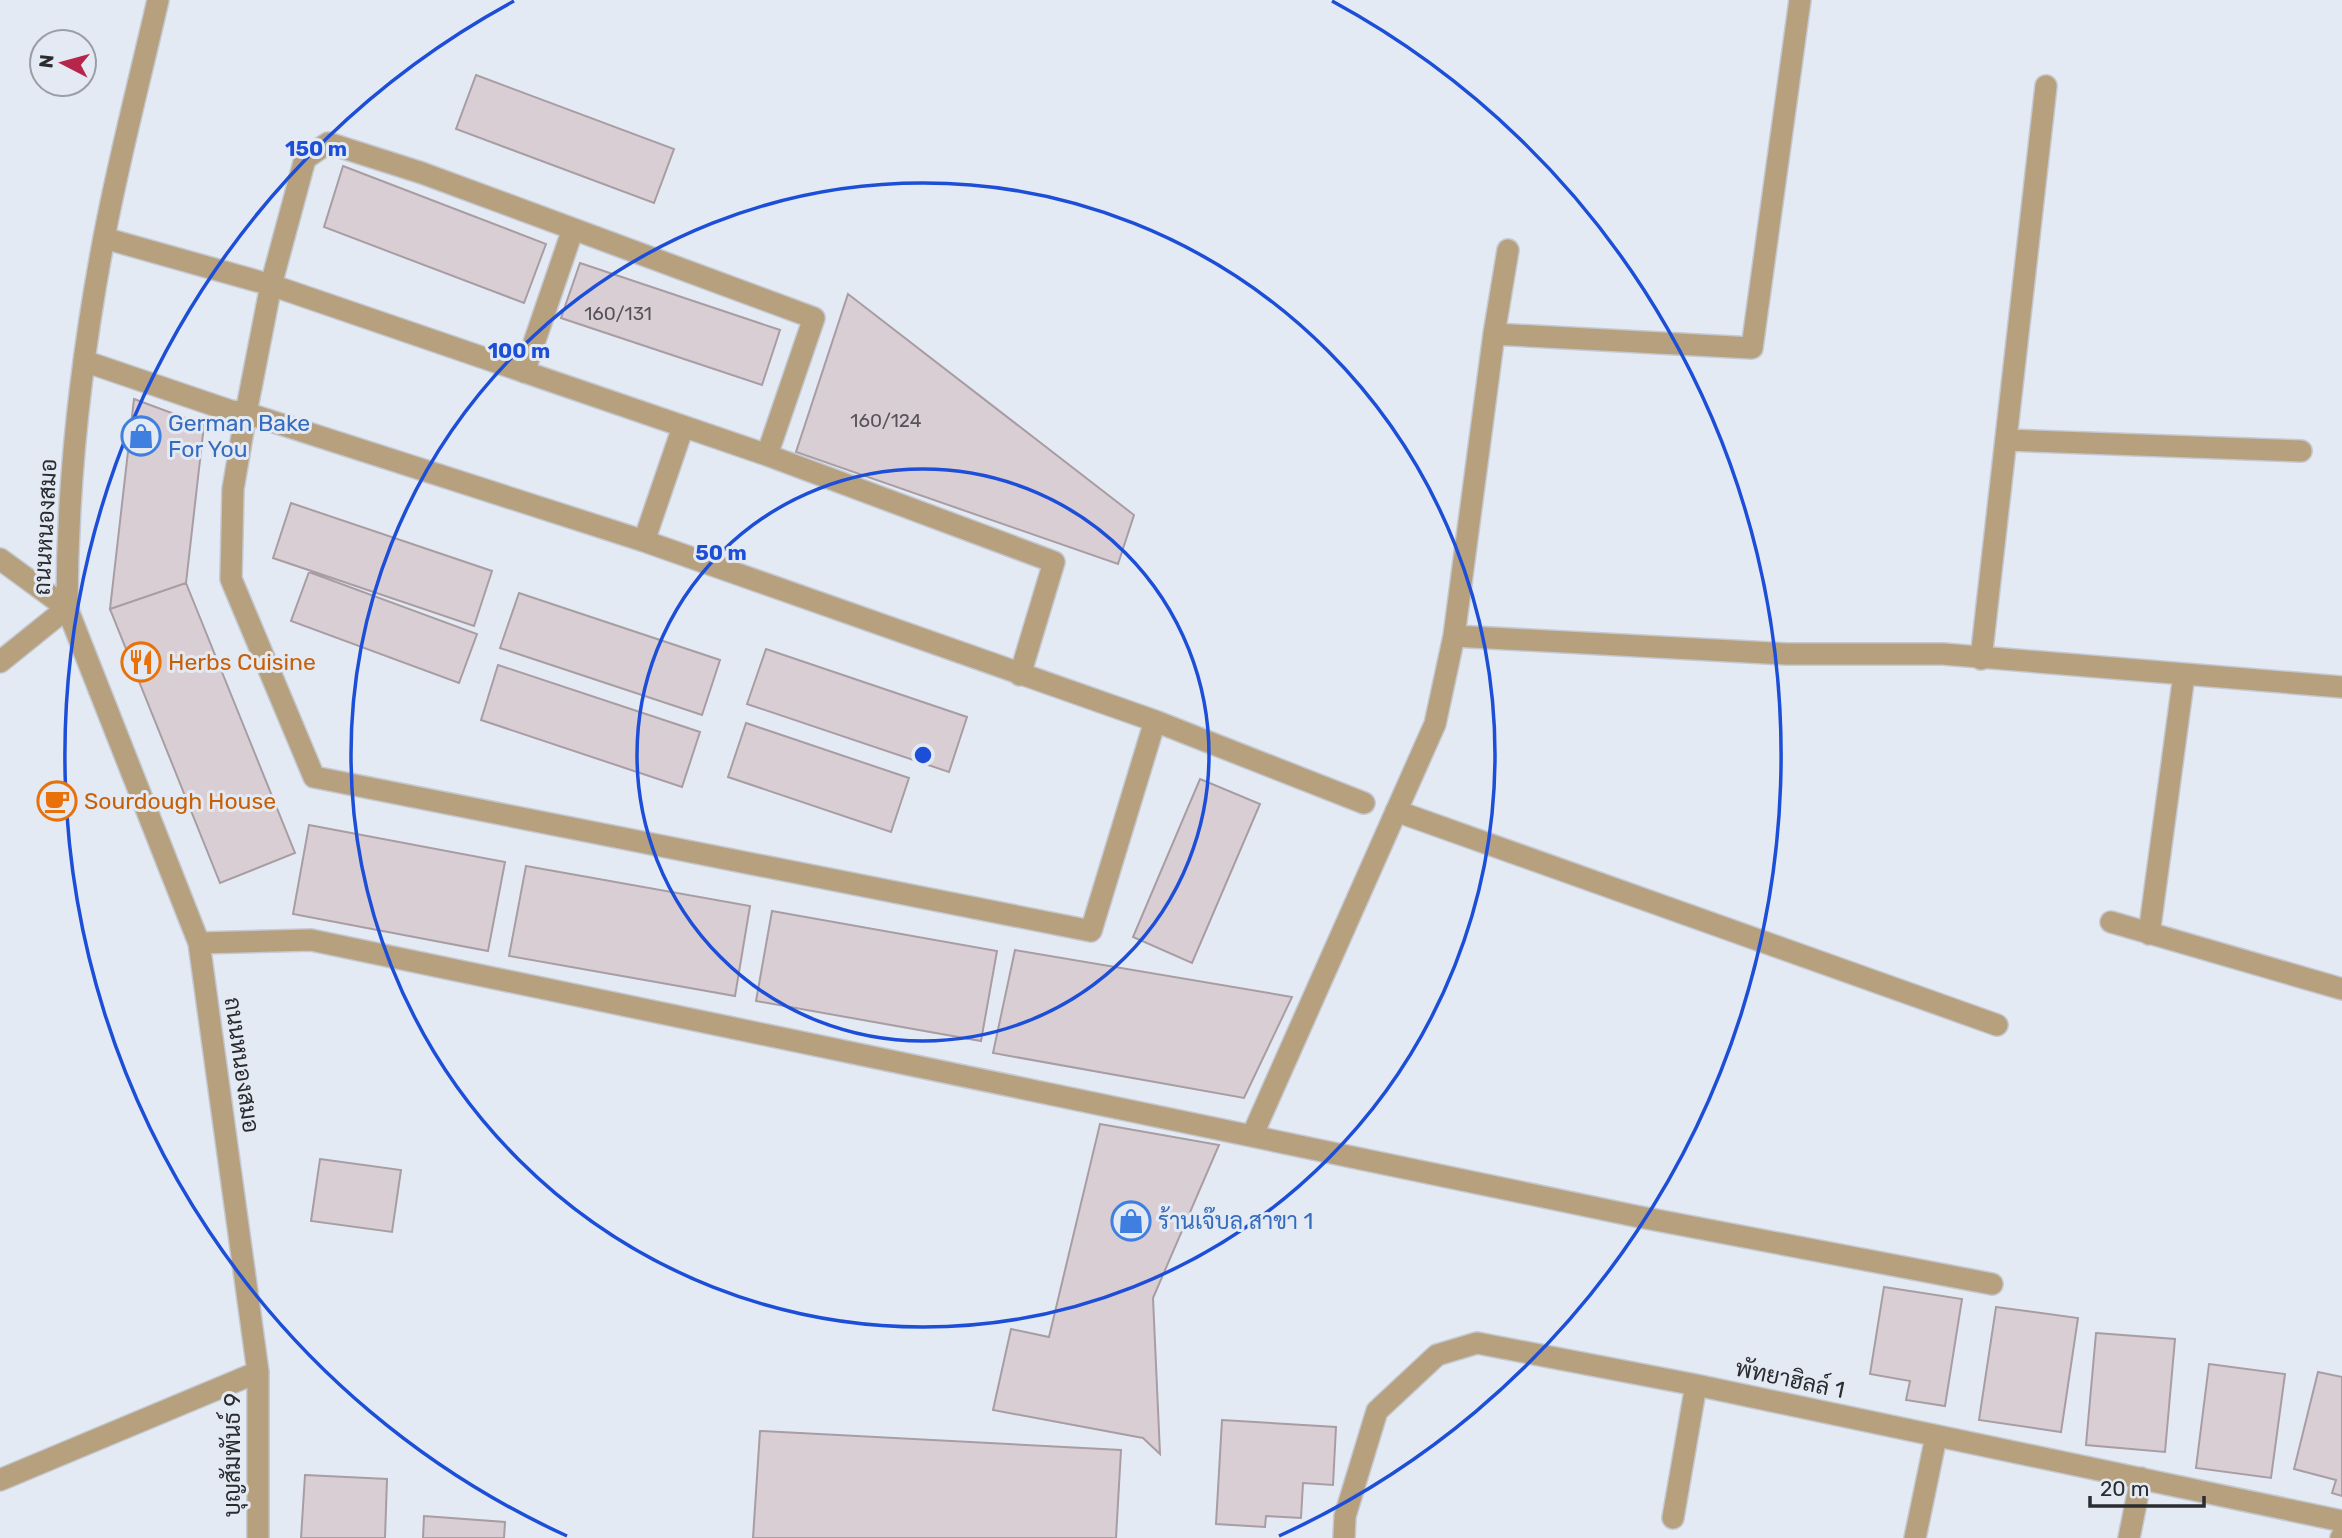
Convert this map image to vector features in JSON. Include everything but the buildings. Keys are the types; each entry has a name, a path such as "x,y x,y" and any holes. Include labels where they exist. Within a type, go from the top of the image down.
{"street":[{"name":"ถนนหนองสมอ","path":"158,0 104,238 85,361 67,557 67,608 199,943 258,1372"},
{"path":"1494,334 1752,348 1800,0"},
{"path":"1980,659 2046,86"},
{"path":"767,456 814,318 422,173 328,143 305,159 271,285 246,413 233,489 232,579 314,777 1091,931 1155,721"},
{"path":"524,372 573,229"},
{"path":"104,238 271,285 767,456 1054,562 1020,675"},
{"path":"1252,1136 1435,724 1454,636 1494,334 1508,250"},
{"path":"85,361 231,411 246,413 644,541 1155,721 1364,803"},
{"path":"644,541 682,427"},
{"path":"2007,440 2301,452"},
{"path":"0,559 67,608 0,662"},
{"path":"1454,636 1787,654 1944,654 2342,687"},
{"path":"2149,934 2184,675"},
{"path":"1396,811 1997,1025"},
{"path":"2110,922 2342,989"},
{"path":"199,943 311,940 1635,1216 1992,1284"},
{"name":"พัทยาฮิลล์ 1","path":"1345,1538 1345,1516 1377,1411 1437,1355 1477,1343 1696,1385 2342,1521"},
{"path":"0,1480 258,1372"},
{"name":"บุญสัมพันธ์ 9","path":"258,1372 258,1538"},
{"path":"1673,1518 1696,1385"},
{"path":"1915,1538 1936,1437"},
{"path":"2129,1538 2141,1478"}],"place":[{"name":"German Bake For You","path":"141,436"},
{"name":"Herbs Cuisine","path":"141,662"},
{"name":"Sourdough House","path":"57,801"},
{"name":"ร้านเจ๊บล สาขา 1","path":"1131,1221"}]}
